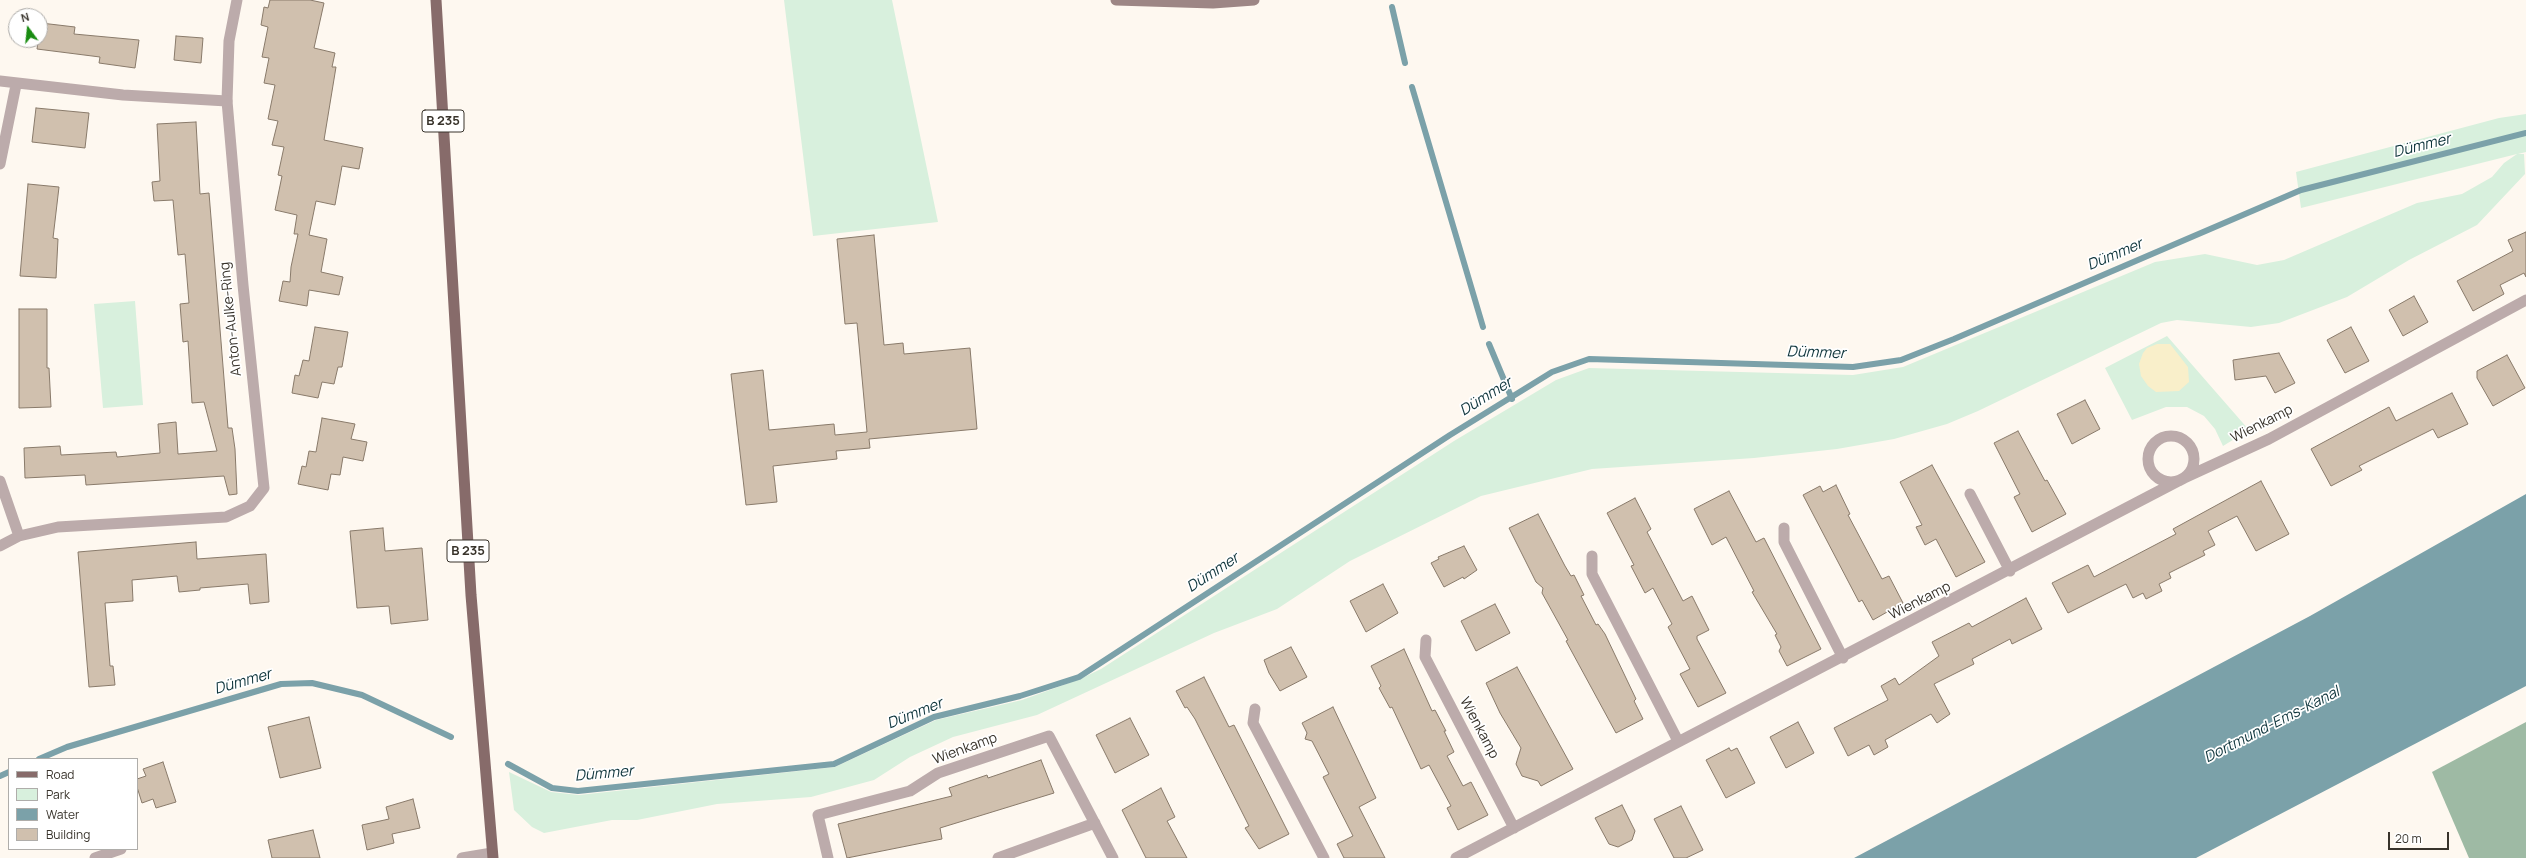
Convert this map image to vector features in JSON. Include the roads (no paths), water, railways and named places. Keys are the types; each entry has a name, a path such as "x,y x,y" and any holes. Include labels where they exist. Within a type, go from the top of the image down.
{"main road":[{"name":"B 235","path":"436,0 471,595 492,855"},
{"path":"1116,0 1213,3 1254,0"}],"street":[{"name":"Anton-Aulke-Ring","path":"0,546 19,536 58,527 226,517 250,506 264,488 243,285 227,101 229,41 237,0"},
{"path":"0,81 16,85 123,95 227,101"},
{"path":"0,164 16,85"},
{"name":"Wienkamp","path":"1456,858 1678,741 1843,658 2010,571 2182,479 2269,439 2526,300"},
{"path":"2168,437 2177,437 2185,441 2191,448 2193,466 2189,474 2182,479 2174,482 2164,482 2156,478 2151,471 2148,462 2148,453 2159,440 2168,437"},
{"path":"0,481 19,536"},
{"path":"1970,494 2010,571"},
{"path":"1784,528 1784,542 1843,658"},
{"path":"1592,556 1592,574 1678,741"},
{"name":"Wienkamp","path":"1426,640 1425,657 1514,828"},
{"path":"1255,709 1253,723 1324,858"},
{"name":"Wienkamp","path":"828,858 818,815 910,791 938,773 1049,736 1113,858"},
{"path":"998,858 1095,823"},
{"path":"95,858 117,850"},
{"path":"462,858 492,855"}],"water":[{"name":"Dortmund-Ems-Kanal","path":"2526,494 2526,686 2196,858 1854,858 2310,616"}],"waterway":[{"path":"1392,7 1405,63"},
{"path":"1412,87 1483,327"},
{"name":"Dümmer","path":"508,764 552,788 578,791 834,764 934,717 1020,696 1079,677 1450,435 1552,372 1589,359 1853,367 1901,360 1954,339 2301,190 2526,133"},
{"path":"1489,344 1512,399"},
{"name":"Dümmer","path":"41,758 67,747 281,684 312,683 362,695 451,737"},
{"name":"Dümmer","path":"0,776 8,772"}]}
